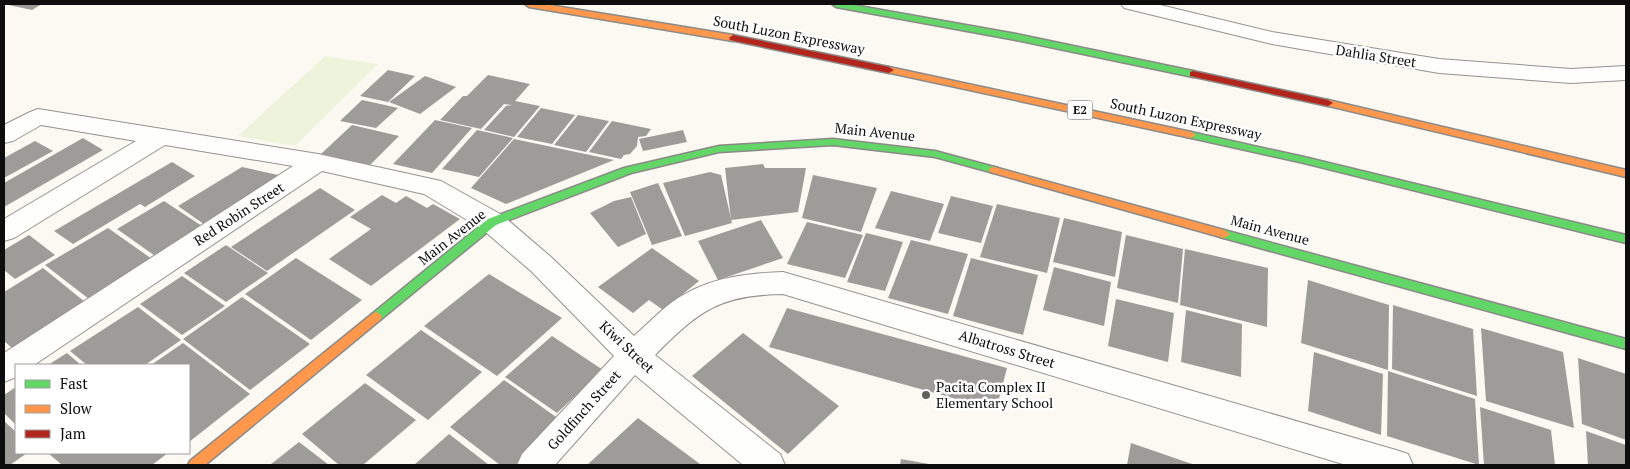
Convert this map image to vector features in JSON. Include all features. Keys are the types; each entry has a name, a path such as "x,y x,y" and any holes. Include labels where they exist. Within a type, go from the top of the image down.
{"main road":[{"name":"South Luzon Expressway","path":"529,4 730,37 1054,105 1304,160 1626,239"},
{"path":"836,4 1016,36 1267,89 1626,174"},
{"name":"Main Avenue","path":"195,465 492,222 628,170 719,149 833,142 935,154 1626,344"}],"street":[{"name":"Dahlia Street","path":"1131,4 1272,38 1438,66 1571,76 1626,74"},
{"path":"4,134 38,117 318,162 432,186 492,222"},
{"path":"4,231 162,136"},
{"name":"Red Robin Street","path":"4,369 318,162"},
{"name":"Kiwi Street","path":"492,222 541,264 634,356 768,465"},
{"name":"Albatross Street","path":"634,356 666,326 695,303 723,290 754,283 783,283 1396,465"},
{"name":"Goldfinch Street","path":"534,465 634,356"}],"green space":[{"path":"325,56 378,64 295,146 238,136"}],"building":[{"path":"4,4 42,4 32,10"},
{"path":"388,70 415,76 388,102 360,96"},
{"path":"488,75 530,84 515,101 540,106 514,137 484,130 506,106 512,105 504,104 481,129 440,120 463,96 467,96"},
{"path":"425,76 456,87 420,114 389,102"},
{"path":"362,100 398,108 376,128 340,121"},
{"path":"541,108 575,115 552,144 517,137"},
{"path":"578,115 609,121 586,152 554,145"},
{"path":"435,120 472,128 432,173 393,164"},
{"path":"612,121 651,129 646,136 638,137 637,146 630,154 624,155 621,159 589,152"},
{"path":"352,125 399,136 370,165 321,154"},
{"path":"477,130 513,138 479,177 442,169"},
{"path":"683,130 687,142 643,151 639,139"},
{"path":"83,138 103,150 4,207 4,183"},
{"path":"514,139 614,160 506,204 471,188"},
{"path":"35,141 53,151 4,178 4,158"},
{"path":"172,162 195,176 145,207 140,204 73,244 54,231"},
{"path":"763,164 765,168 806,168 798,212 731,220 725,168"},
{"path":"242,167 287,177 208,227 178,206"},
{"path":"710,172 721,175 732,223 685,236 663,183"},
{"path":"813,175 877,188 861,232 802,218"},
{"path":"658,183 682,236 652,245 630,192"},
{"path":"320,188 355,210 267,271 231,247"},
{"path":"891,191 944,204 930,241 875,228"},
{"path":"382,195 396,203 406,196 427,208 433,204 460,219 371,286 329,259 371,229 350,217"},
{"path":"951,196 993,206 981,243 938,233"},
{"path":"631,197 646,234 618,247 590,213 614,201"},
{"path":"164,201 205,228 158,258 117,229"},
{"path":"997,204 1060,218 1047,273 980,257"},
{"path":"1064,218 1122,232 1115,277 1053,262"},
{"path":"761,220 783,258 718,280 698,241"},
{"path":"807,222 863,235 845,278 787,264"},
{"path":"108,228 152,259 89,299 45,265"},
{"path":"866,233 903,242 885,291 847,282"},
{"path":"29,235 55,255 15,279 4,270 4,250"},
{"path":"1126,235 1183,249 1178,303 1117,288"},
{"path":"911,240 968,254 948,314 888,298"},
{"path":"226,245 268,273 226,302 184,273"},
{"path":"652,248 699,281 663,310 649,300 633,313 598,287"},
{"path":"1185,249 1268,268 1267,327 1180,305"},
{"path":"296,258 362,300 311,340 245,294"},
{"path":"971,258 1038,275 1023,335 953,316"},
{"path":"1054,267 1111,282 1104,326 1043,310"},
{"path":"43,268 85,302 12,348 4,341 4,292"},
{"path":"489,274 562,318 497,376 424,326"},
{"path":"182,276 225,306 182,335 140,304"},
{"path":"1308,280 1389,305 1388,370 1301,343"},
{"path":"242,297 310,344 250,390 183,339"},
{"path":"1116,299 1174,313 1168,362 1108,346"},
{"path":"1393,305 1473,329 1477,396 1392,369"},
{"path":"138,307 181,340 146,364 86,364 70,351"},
{"path":"787,308 1007,368 996,410 769,347"},
{"path":"1186,310 1242,324 1241,377 1181,362"},
{"path":"1481,328 1563,352 1574,428 1486,401"},
{"path":"421,330 482,372 428,420 366,375"},
{"path":"743,333 839,406 788,454 692,376"},
{"path":"552,336 603,370 557,413 505,377"},
{"path":"183,343 250,394 190,441 190,364 152,364"},
{"path":"1314,352 1383,374 1381,435 1308,411"},
{"path":"67,353 80,364 50,364"},
{"path":"1578,358 1626,374 1626,440 1582,424"},
{"path":"1388,371 1475,399 1479,465 1387,436"},
{"path":"504,380 563,422 518,465 500,465 450,427"},
{"path":"365,383 416,420 363,465 339,465 302,434"},
{"path":"15,388 15,424 4,413 4,395"},
{"path":"1480,407 1551,430 1555,465 1484,465"},
{"path":"638,418 700,464 587,465"},
{"path":"4,421 15,431 15,454 26,454 10,465 4,465"},
{"path":"1586,431 1626,445 1626,465 1588,465"},
{"path":"449,434 489,465 414,465"},
{"path":"299,442 329,465 270,465"},
{"path":"1131,443 1195,465 1127,465"},
{"path":"49,454 167,454 152,465 62,465"},
{"path":"901,459 929,464 929,465 900,465"}],"traffic: fast":[{"path":"836,4 1016,37 1193,74"},
{"path":"1191,135 1304,160 1626,239"},
{"path":"376,317 492,222 628,170 719,149 833,142 935,154 994,170"},
{"path":"1224,234 1626,344"}],"traffic: slow":[{"path":"529,4 733,38"},
{"path":"889,70 1191,135"},
{"path":"1328,103 1626,174"},
{"path":"994,170 1224,234"},
{"path":"195,465 376,317"}],"traffic: jam":[{"path":"733,38 889,70"},
{"path":"1193,74 1328,103"}],"place":[{"name":"Pacita Complex II Elementary School","path":"926,395"}]}
